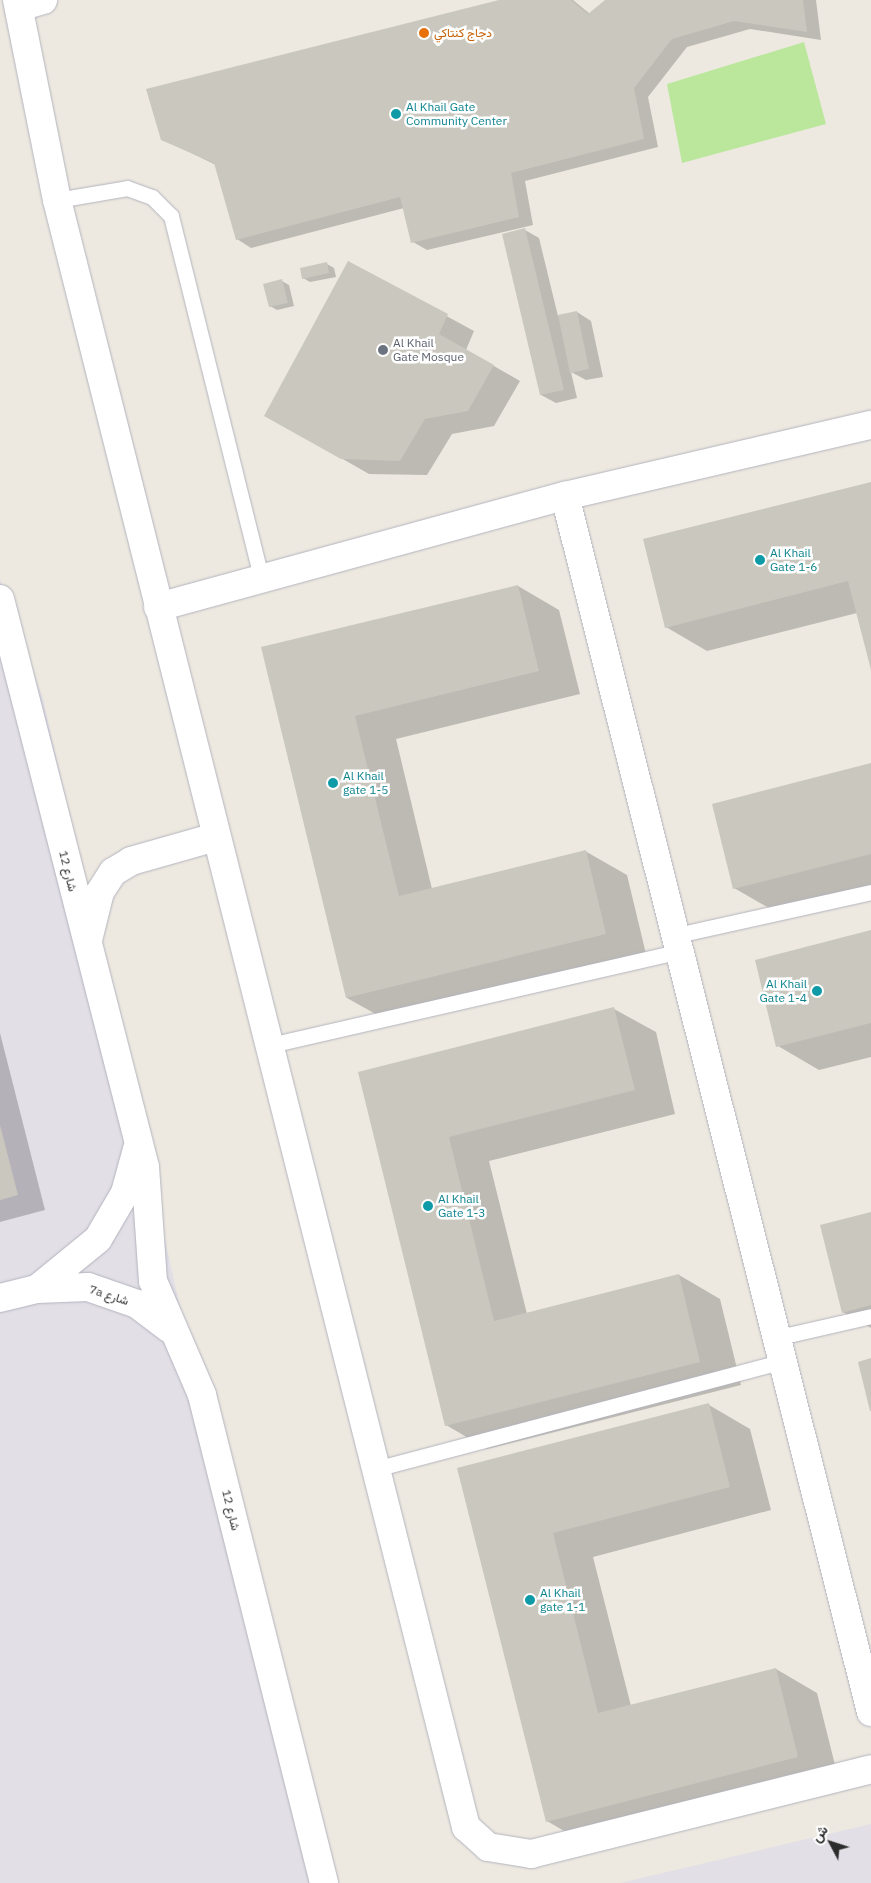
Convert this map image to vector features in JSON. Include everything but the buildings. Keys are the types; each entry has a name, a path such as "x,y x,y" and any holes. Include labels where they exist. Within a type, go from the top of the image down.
{"street":[{"path":"26,2 57,200 216,837 266,1046 375,1469 460,1813 466,1827 488,1847 531,1854 871,1768"},
{"path":"158,607 261,577 566,496 871,425"},
{"path":"566,496 679,943 778,1350 871,1712"},
{"name":"شارع 12","path":"0,600 138,1142 148,1192 153,1281 202,1395 324,1883"},
{"path":"87,946 100,892 113,872 131,862 216,837"},
{"name":"شارع 12","path":"37,1289 80,1258 103,1231 125,1193 138,1142"},
{"name":"7a شارع","path":"0,1298 37,1289 88,1287 114,1294 159,1319 178,1336"}],"lane":[{"path":"57,200 128,188 152,197 171,216 261,577"},
{"path":"266,1046 679,943 871,892"},
{"path":"375,1469 778,1350 871,1316"}],"shaded area":[{"path":"0,579 43,699 310,1883 0,1883"},
{"path":"871,1824 871,1883 620,1883"}],"green space":[{"path":"804,42 826,124 682,163 667,84"}],"place":[{"name":"دجاج كنتاكي","path":"424,33"},
{"name":"Al Khail Gate Community Center","path":"396,114"},
{"name":"Al Khail Gate Mosque","path":"383,350"},
{"name":"Al Khail Gate 1-6","path":"760,560"},
{"name":"Al Khail gate 1-5","path":"333,783"},
{"name":"Al Khail Gate 1-4","path":"817,991"},
{"name":"Al Khail Gate 1-3","path":"428,1206"},
{"name":"Al Khail gate 1-1","path":"530,1600"}]}
